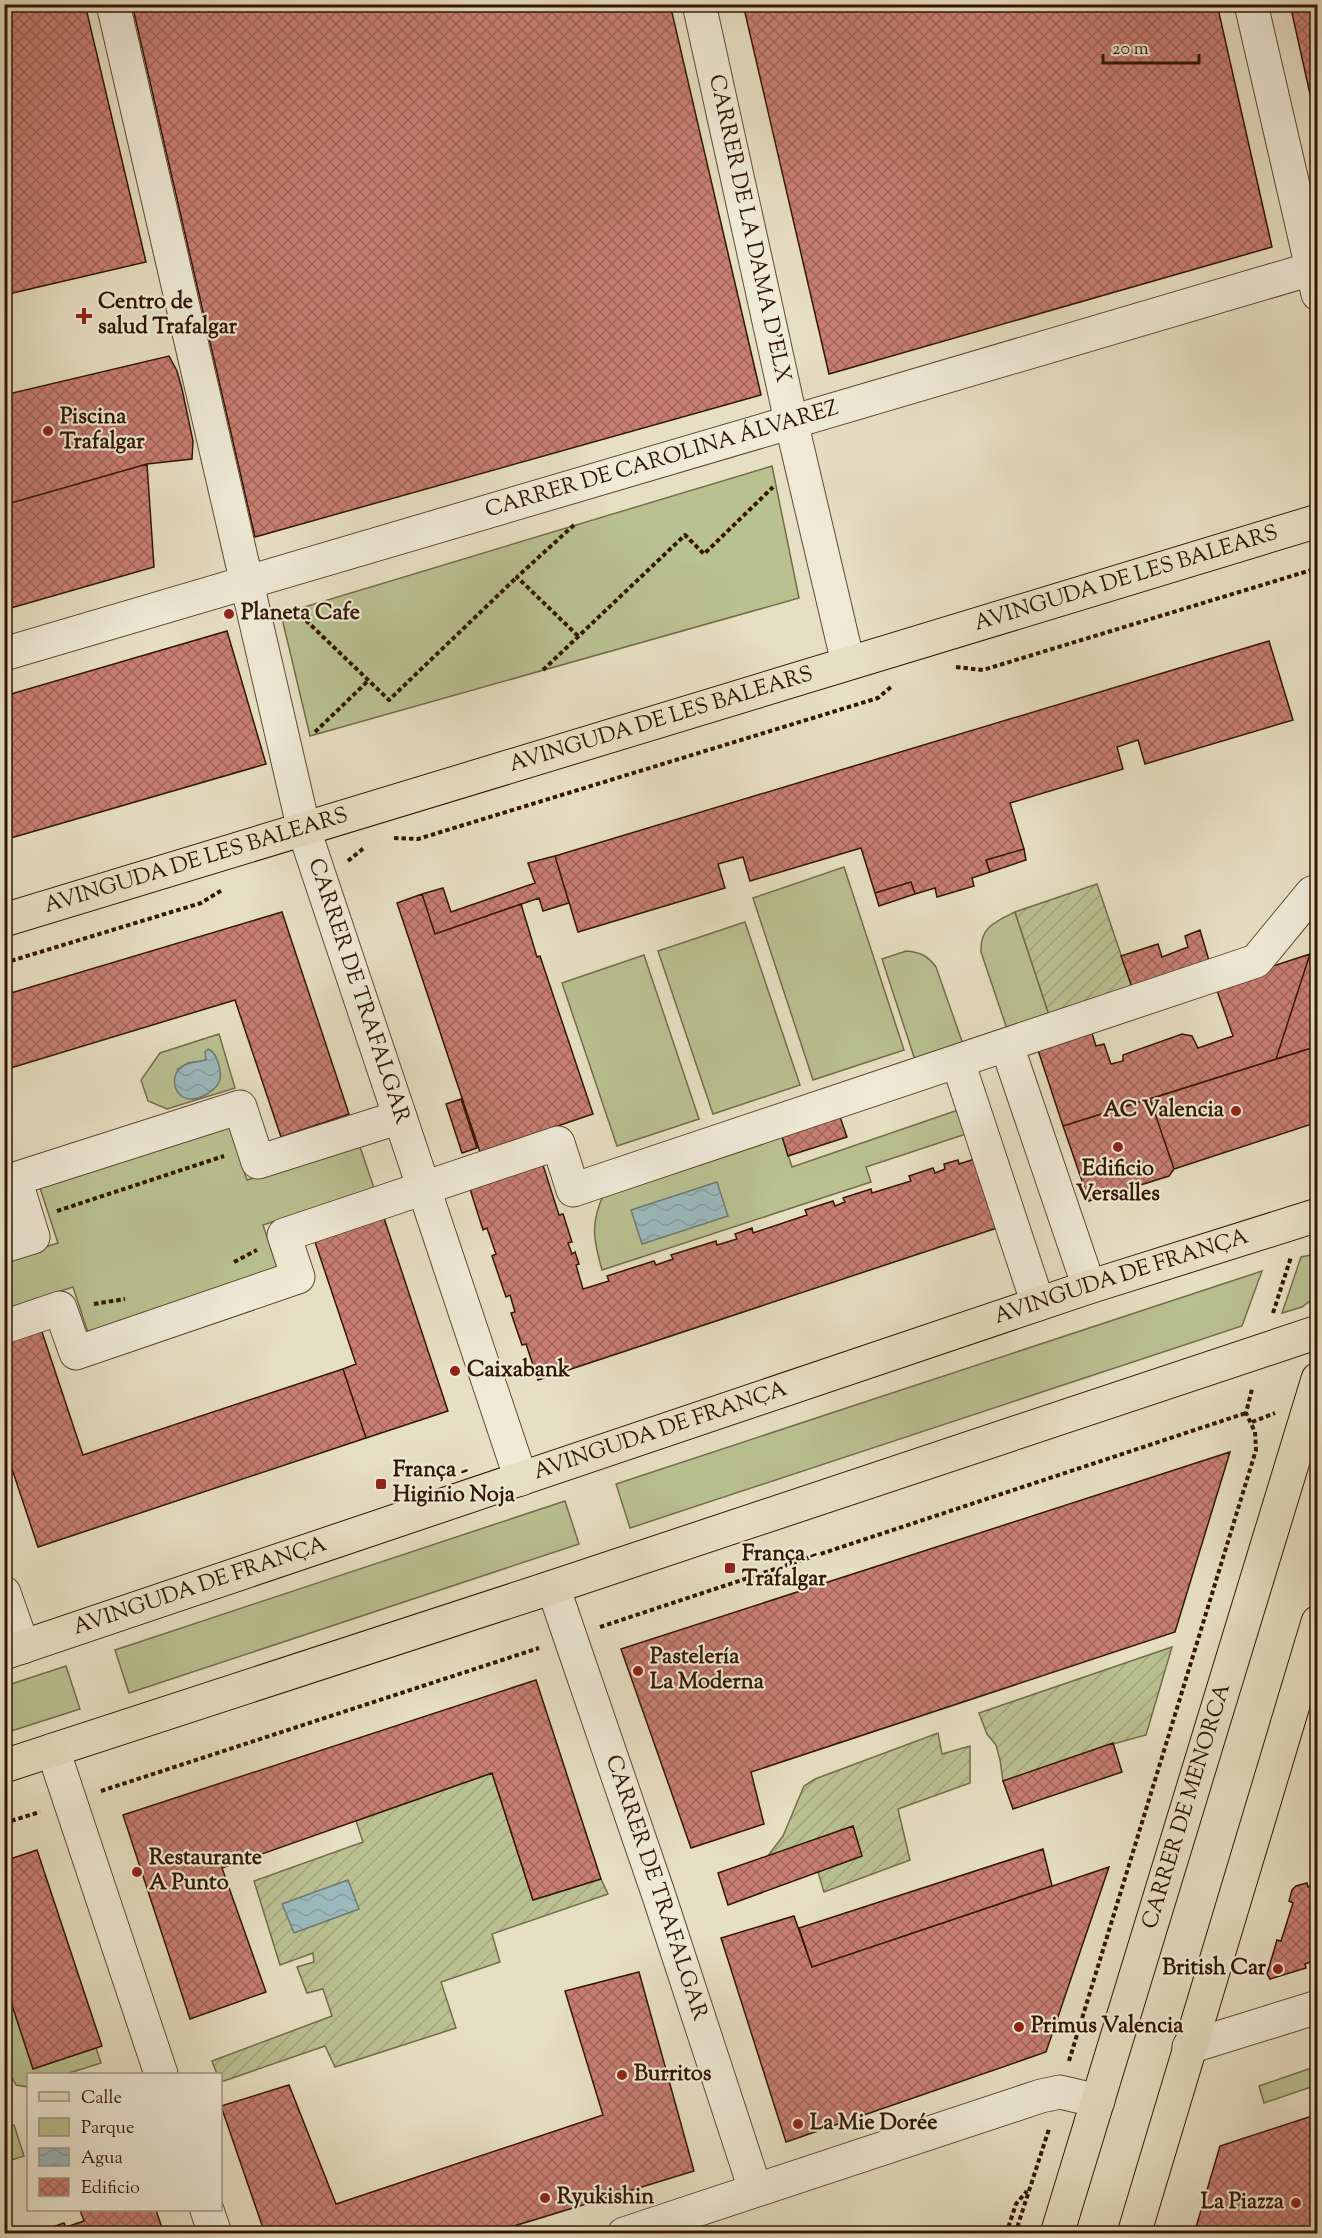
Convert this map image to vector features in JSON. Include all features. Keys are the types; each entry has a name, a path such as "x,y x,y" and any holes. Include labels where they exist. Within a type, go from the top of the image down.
{"main road":[{"name":"AVINGUDA DE LES BALEARS","path":"4,920 1317,521"},
{"name":"AVINGUDA DE FRANÇA","path":"14,1650 1038,1304 1317,1215"},
{"path":"4,1766 553,1587 1317,1332"},
{"name":"CARRER DE MENORCA","path":"1057,2234 1317,1379"},
{"path":"1134,2234 1317,1622"}],"street":[{"name":"CARRER DE TRAFALGAR","path":"113,4 303,830 520,1479"},
{"name":"CARRER DE LA DAMA D'ELX","path":"699,4 791,421 848,663"},
{"path":"1251,4 1316,277"},
{"name":"CARRER DE CAROLINA ÁLVAREZ","path":"4,654 791,421 1316,277"},
{"path":"4,1327 60,1308 76,1353 298,1277 284,1235 423,1187 558,1143 573,1190 1007,1046 1256,962 1312,893 1317,891"},
{"path":"1007,1046 1089,1287"},
{"path":"958,1062 1038,1304"},
{"path":"4,1246 33,1237 15,1179 240,1107 258,1162 399,1117"},
{"name":"CARRER DE TRAFALGAR","path":"553,1587 659,1896 755,2189"},
{"path":"4,1593 14,1650"},
{"path":"53,1750 161,2073"},
{"path":"1189,2047 1317,2007"},
{"path":"624,2234 1041,2096 1060,2092 1098,2101"},
{"path":"207,2211 215,2234"}],"path":[{"path":"543,670 685,535 704,554 776,485"},
{"path":"295,610 389,700 574,525"},
{"path":"949,666 983,670 1317,568"},
{"path":"518,577 579,636"},
{"path":"310,736 369,680"},
{"path":"389,837 418,839 429,836 878,698 899,681"},
{"path":"319,877 338,870 368,844"},
{"path":"4,963 201,903 231,885"},
{"path":"28,1220 253,1147"},
{"path":"225,1266 284,1235"},
{"path":"1271,1317 1291,1257"},
{"path":"60,1308 132,1297"},
{"path":"1068,2066 1256,1450 1255,1432 1246,1413 1249,1399"},
{"path":"590,1631 1246,1413"},
{"path":"1252,1422 1269,1415"},
{"path":"93,1794 545,1646"},
{"path":"4,1823 46,1809"},
{"path":"1015,2234 1046,2138"},
{"path":"1006,2234 1016,2204 1029,2188"}],"green space":[{"path":"772,466 799,598 310,736 281,614"},
{"path":"844,867 904,1050 813,1080 753,898"},
{"path":"1097,884 1133,990 1050,1018 1015,912"},
{"path":"1015,912 1050,1018 1008,1032 981,952 981,944 990,926"},
{"path":"745,922 800,1085 713,1114 658,951"},
{"path":"906,951 923,955 936,967 964,1047 916,1063 882,959"},
{"path":"644,955 699,1119 617,1146 562,983"},
{"path":"219,1034 235,1088 167,1109 148,1101 141,1080 160,1053","holes":["215,1055 220,1076 178,1069 188,1063 203,1061"]},
{"path":"961,1109 969,1133 866,1167 871,1182 602,1270 594,1230 597,1212 605,1191 781,1133 792,1167"},
{"path":"228,1122 247,1180 359,1144 374,1188 263,1225 280,1276 90,1339 73,1287 5,1309 4,1260 58,1243 39,1185"},
{"path":"1317,1254 1317,1278 1310,1301 1302,1307 1282,1313 1301,1257"},
{"path":"1262,1271 1242,1326 630,1528 616,1484"},
{"path":"565,1501 579,1544 129,1693 115,1650"},
{"path":"1172,1647 1146,1735 1003,1781 996,1745 987,1734 979,1713"},
{"path":"66,1666 80,1709 5,1733 5,1686"},
{"path":"938,1733 942,1754 970,1746 970,1783 898,1809 910,1860 824,1892 818,1872 862,1856 853,1826 767,1857 783,1836 804,1786 815,1779"},
{"path":"492,1773 533,1900 601,1879 608,1894 492,1934 500,1962 441,1982 456,2028 335,2067 325,2046 222,2082 222,2073 217,2073 212,2061 332,2016 323,1989 307,1993 297,1967 314,1962 313,1953 280,1965 254,1881 363,1842 356,1821"},
{"path":"13,2007 33,2068 96,2048 101,2063 69,2073 27,2073 27,2087 16,2085 11,2076 5,2078 4,2009"},
{"path":"1317,2066 1317,2085 1264,2103 1259,2086"},
{"path":"14,2125 24,2156 5,2162 5,2128"}],"water":[{"path":"208,1049 214,1054 218,1063 219,1082 212,1091 196,1099 181,1096 175,1086 178,1070 185,1065 206,1060 205,1052"},
{"path":"717,1182 728,1216 642,1244 631,1210"},
{"path":"348,1880 359,1909 294,1933 282,1904"}],"building":[{"path":"4,4 85,4 146,262 4,295"},
{"path":"132,4 670,4 761,395 255,537"},
{"path":"743,4 1217,4 1272,247 829,374"},
{"path":"1290,4 1318,4 1318,130"},
{"path":"169,356 177,371 182,389 193,441 192,459 147,464 4,505 4,395"},
{"path":"147,464 154,567 4,610 4,505"},
{"path":"227,631 266,764 4,840 4,696"},
{"path":"1269,641 1293,720 1145,764 1138,740 1117,747 1123,769 1010,803 1024,849 986,860 990,872 972,878 974,886 937,897 935,888 915,894 911,882 875,893 861,848 750,881 743,857 718,864 725,888 578,932 555,856"},
{"path":"1024,849 1026,860 990,872 986,860"},
{"path":"555,856 569,903 543,911 539,898 435,934 422,894 443,888 451,912 535,883 528,863"},
{"path":"911,882 915,894 879,906 875,893"},
{"path":"422,894 435,934 521,904 537,957 540,956 593,1114 480,1152 397,903"},
{"path":"282,912 349,1114 281,1137 235,1000 4,1070 4,995"},
{"path":"1200,930 1210,964 1133,990 1121,956 1158,944 1162,957 1188,947 1185,936"},
{"path":"1318,930 1318,1046 1276,1059 1310,954"},
{"path":"1310,954 1276,1059 1063,1126 1036,1044 1090,1027 1096,1046 1104,1044 1111,1064 1123,1061 1123,1055 1182,1034 1192,1036 1198,1048 1233,1036 1215,985"},
{"name":"AC Valencia","path":"1318,1046 1318,1122 1174,1169 1150,1099"},
{"path":"461,1099 477,1148 462,1153 446,1104"},
{"name":"Edificio Versalles","path":"1150,1099 1174,1169 1169,1176 1089,1201 1063,1126"},
{"path":"839,1114 847,1137 788,1156 781,1133"},
{"path":"978,1158 1000,1227 538,1380 526,1344 522,1345 511,1313 515,1312 510,1295 506,1297 492,1256 496,1254 487,1228 483,1230 470,1189 542,1162 559,1215 563,1214 572,1242 568,1243 572,1254 575,1252 579,1264 576,1265 583,1289 609,1281 607,1276 654,1261 656,1265 673,1259 671,1255 716,1241 717,1245 737,1239 735,1234 752,1228 753,1233 807,1215 805,1210 833,1201 835,1206 845,1202 843,1198 871,1189 872,1193 911,1181 909,1176 933,1168 935,1173 945,1169 944,1164 958,1160 959,1164"},
{"path":"383,1215 448,1411 366,1438 343,1369 356,1364 314,1239"},
{"path":"41,1329 83,1455 343,1369 366,1438 38,1547 4,1445 4,1341"},
{"path":"1230,1452 1175,1632 751,1772 764,1824 691,1848 621,1649"},
{"path":"536,1680 601,1879 533,1900 492,1773 222,1868 266,1992 190,2019 123,1815"},
{"path":"1113,1743 1122,1772 1013,1809 1003,1781"},
{"path":"853,1826 862,1856 728,1905 718,1873"},
{"path":"1043,1849 1052,1886 812,1967 799,1928"},
{"path":"37,1850 102,2046 33,2069 4,1981 4,1950 6,1950 4,1861"},
{"path":"1109,1867 1046,2052 786,2142 721,1938 794,1916 812,1967"},
{"path":"1307,1883 1308,1887 1318,1884 1318,1959 1305,1964 1306,1968 1270,1979 1267,1974 1277,1940 1281,1941 1293,1903 1289,1901 1292,1890 1296,1886"},
{"path":"639,1972 694,2171 488,2234 265,2234 222,2106 289,2085 336,2204 603,2115 565,1991"},
{"path":"1318,2114 1318,2234 1194,2234 1220,2146"},
{"path":"80,2211 156,2211 164,2234 33,2234 64,2223 66,2227 84,2221"},
{"path":"14,2226 17,2234 4,2234 4,2229"}],"place":[{"name":"Centro de salud Trafalgar","path":"84,316"},
{"name":"Piscina Trafalgar","path":"48,431"},
{"name":"Planeta Cafe","path":"229,614"},
{"name":"AC Valencia","path":"1236,1111"},
{"name":"Edificio Versalles","path":"1118,1147"},
{"name":"Caixabank","path":"455,1371"},
{"name":"França - Higinio Noja","path":"381,1484"},
{"name":"França - Trafalgar","path":"730,1568"},
{"name":"Pastelería La Moderna","path":"638,1671"},
{"name":"Restaurante A Punto","path":"137,1872"},
{"name":"British Car","path":"1278,1969"},
{"name":"Primus Valencia","path":"1019,2027"},
{"name":"Burritos","path":"622,2075"},
{"name":"La Mie Dorée","path":"798,2124"},
{"name":"Ryukishin","path":"545,2198"},
{"name":"La Piazza","path":"1296,2203"}]}
